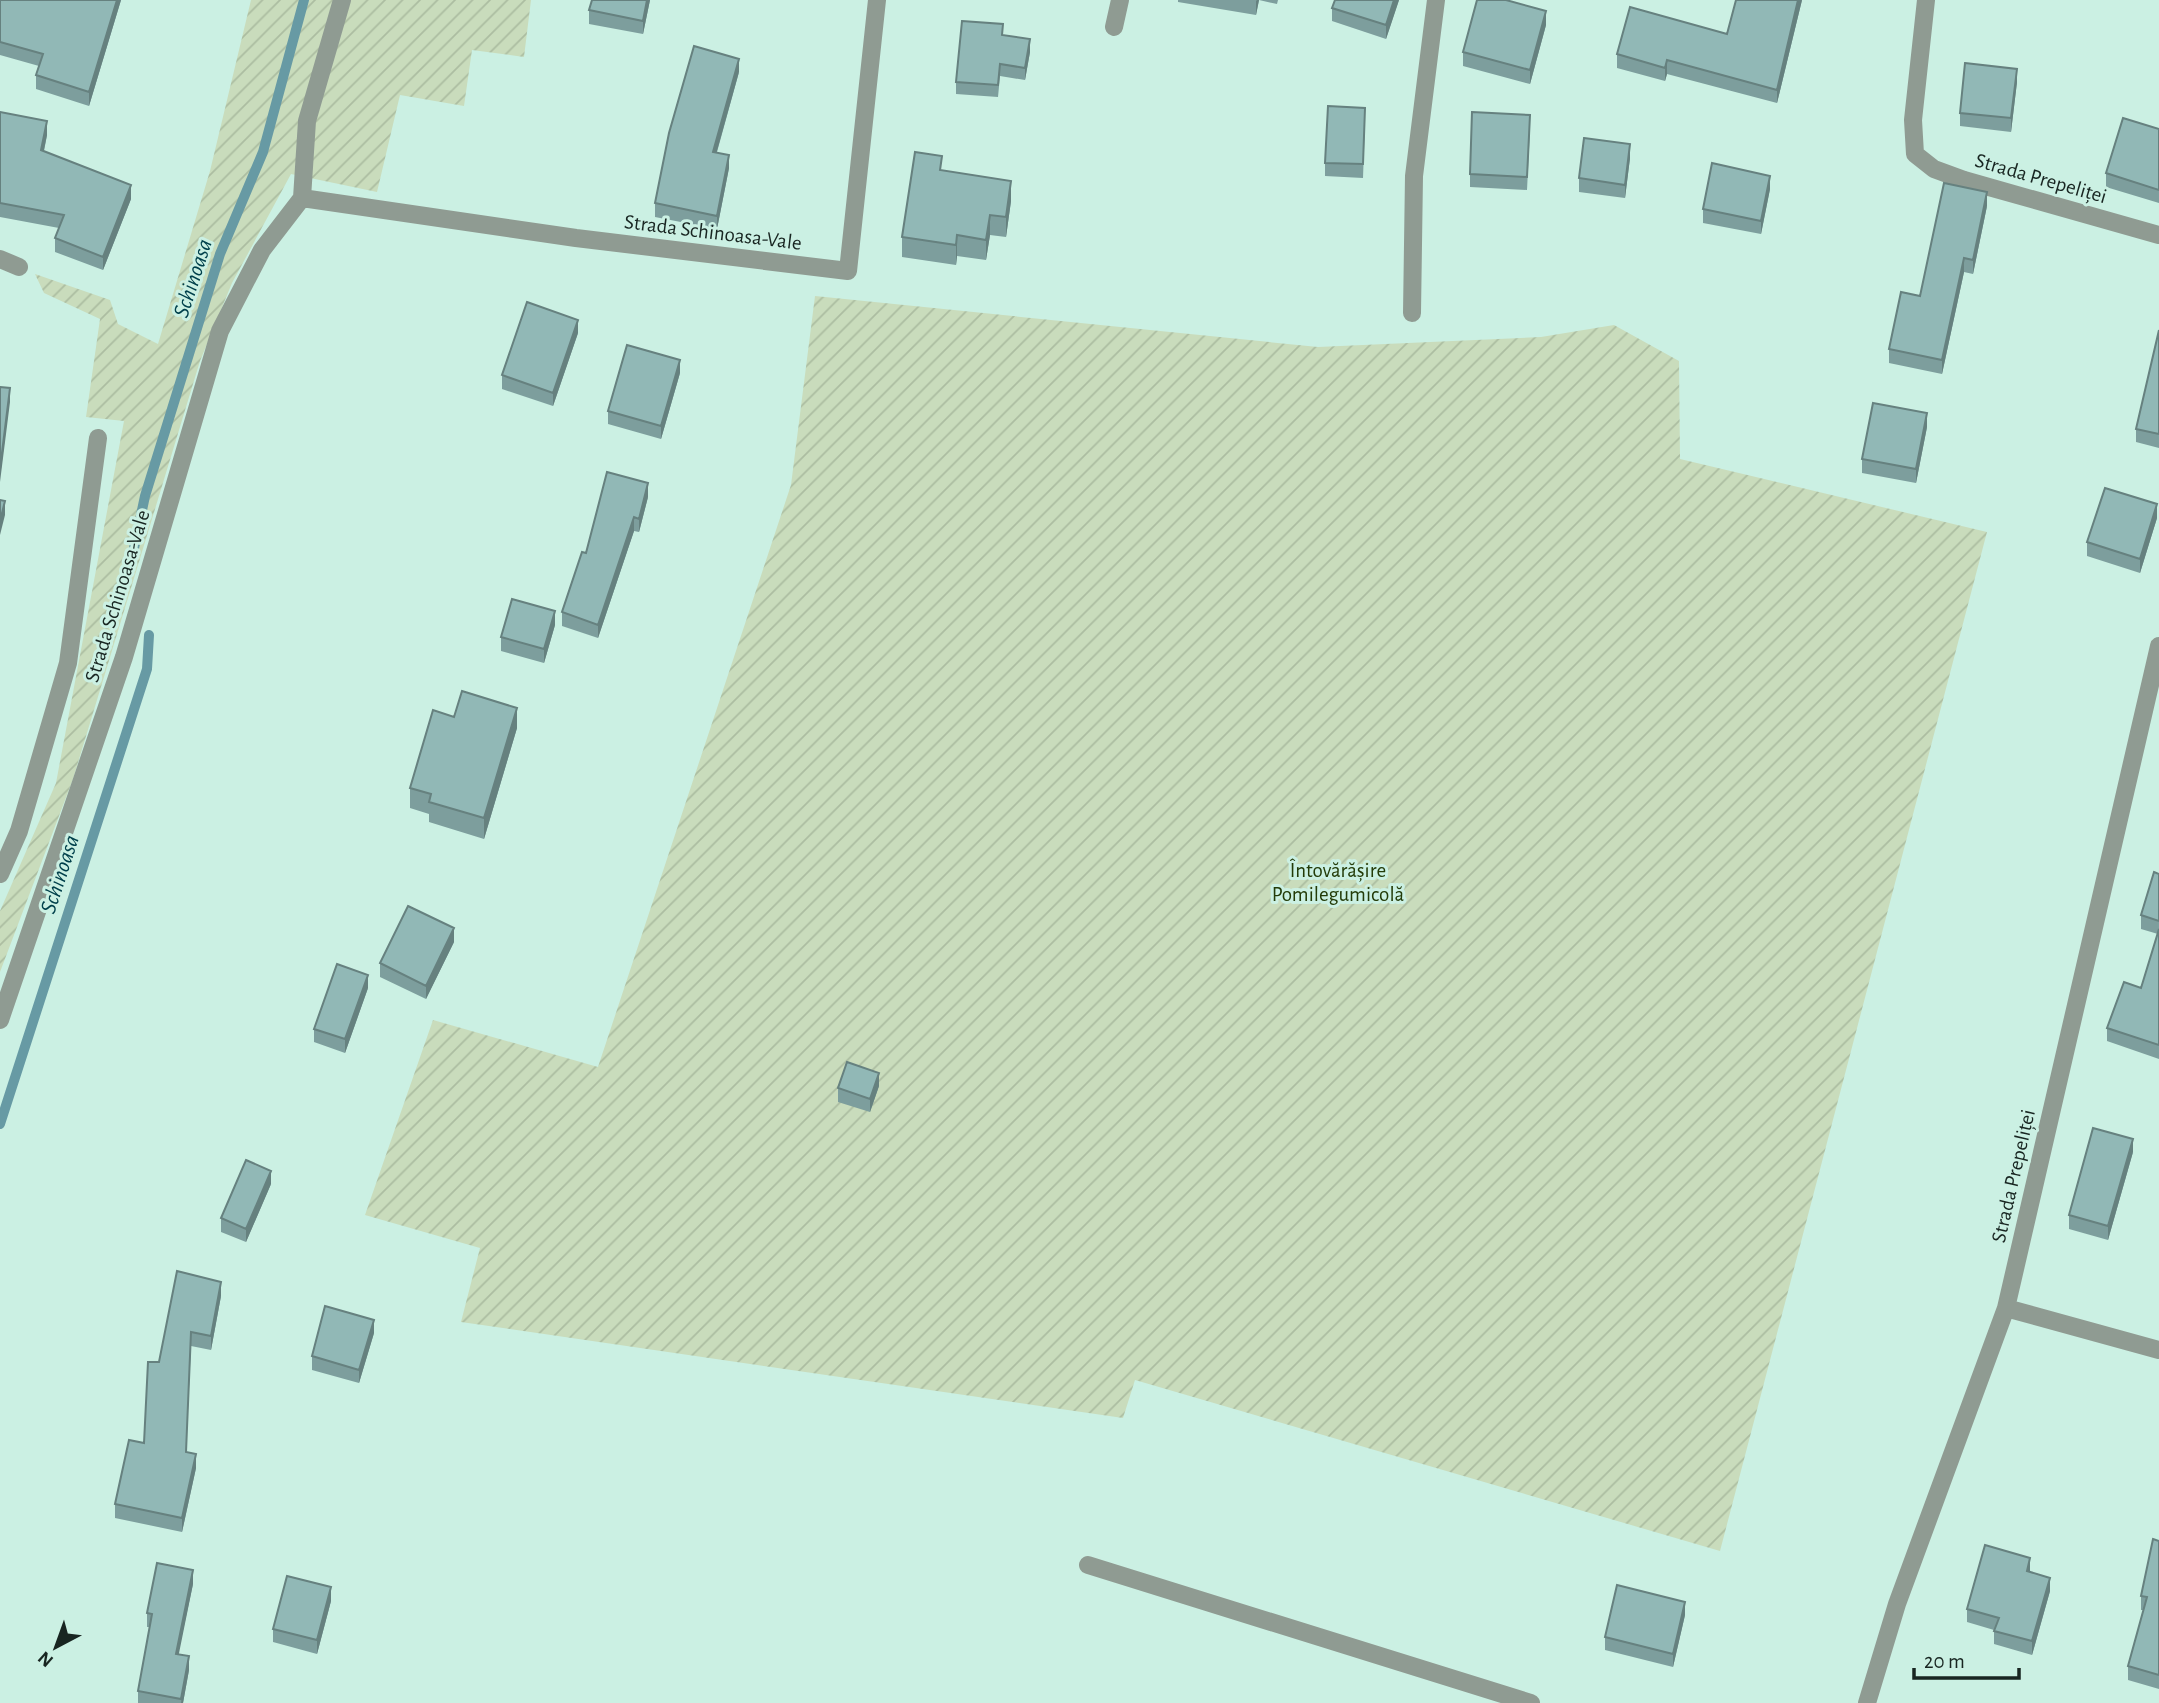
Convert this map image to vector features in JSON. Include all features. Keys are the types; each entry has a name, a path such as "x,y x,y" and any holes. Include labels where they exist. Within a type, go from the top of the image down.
{"street":[{"path":"303,198 307,121 342,0"},
{"name":"Strada Schinoasa-Vale","path":"0,1020 124,657 220,331 262,250 303,198 576,239 848,271 877,0"},
{"path":"1114,27 1120,0"},
{"path":"1412,313 1414,176 1436,0"},
{"name":"Strada Prepeliței","path":"1926,0 1913,120 1915,154 1934,169 1964,180 2159,235"},
{"path":"0,259 19,267"},
{"path":"0,874 19,831 68,663 98,439"},
{"name":"Strada Prepeliței","path":"1867,1703 1897,1604 2006,1308 2159,646"},
{"path":"2006,1308 2159,1350"},
{"path":"1088,1564 1531,1703"}],"green space":[{"path":"251,0 531,0 524,57 472,50 464,106 400,95 377,192 291,174 232,283 200,361 73,779 0,972 0,911 56,783 124,421 86,417 100,319 44,293 35,274 110,300 118,324 158,344 210,171"},
{"name":"Întovărășire Pomilegumicolă","path":"815,296 1318,347 1541,337 1614,325 1679,361 1680,459 1987,532 1720,1551 1135,1380 1123,1418 461,1322 480,1248 365,1215 433,1020 598,1067 791,485"}],"building":[{"path":"0,0 117,0 89,92 36,75 43,54 0,42"},
{"path":"592,0 647,0 643,21 589,10"},
{"path":"1335,0 1394,0 1386,25 1332,8"},
{"path":"1477,0 1506,0 1546,11 1530,70 1463,52"},
{"path":"1736,0 1798,0 1777,90 1667,60 1665,68 1617,54 1630,7 1727,34"},
{"path":"962,21 1003,24 1002,35 1030,39 1025,68 1000,64 998,85 956,82"},
{"path":"694,46 739,59 713,152 729,155 717,216 655,203 669,133"},
{"path":"1965,63 2017,69 2011,118 1960,113"},
{"path":"1328,106 1365,108 1363,164 1325,163"},
{"path":"0,112 47,121 41,150 131,185 103,257 55,238 64,215 0,203"},
{"path":"1472,112 1530,115 1527,177 1470,174"},
{"path":"2123,118 2159,129 2159,190 2106,173"},
{"path":"1584,138 1630,144 1625,185 1579,178"},
{"path":"915,152 942,156 940,170 1011,181 1006,217 990,215 986,240 957,235 956,245 902,237"},
{"path":"1712,163 1770,176 1761,221 1703,209"},
{"path":"1944,183 1987,192 1973,260 1964,258 1942,360 1889,349 1901,292 1920,296"},
{"path":"527,302 578,320 553,393 502,375"},
{"path":"2159,330 2159,434 2136,429"},
{"path":"627,345 680,360 661,426 608,411"},
{"path":"0,387 10,388 0,469"},
{"path":"1873,403 1927,413 1916,469 1862,459"},
{"path":"607,472 648,483 639,519 634,517 598,625 562,612 582,552 586,553"},
{"path":"2105,488 2157,504 2140,559 2087,542"},
{"path":"0,500 5,501 0,521"},
{"path":"512,599 555,611 544,649 501,637"},
{"path":"462,691 517,708 484,818 429,802 431,794 410,788 433,710 454,717"},
{"path":"2154,872 2159,874 2159,921 2141,915"},
{"path":"408,906 454,928 426,986 380,963"},
{"path":"2159,929 2159,1045 2107,1028 2124,982 2141,988"},
{"path":"337,964 368,975 345,1039 314,1029"},
{"path":"847,1062 879,1073 870,1099 838,1088"},
{"path":"2093,1128 2133,1139 2108,1226 2069,1215"},
{"path":"246,1160 271,1171 246,1229 221,1218"},
{"path":"177,1271 221,1282 211,1336 191,1332 186,1452 196,1454 182,1518 115,1504 129,1440 144,1443 148,1362 159,1362"},
{"path":"325,1306 374,1320 359,1370 312,1356"},
{"path":"2153,1539 2159,1541 2159,1675 2128,1666 2147,1597 2141,1596"},
{"path":"1985,1545 2030,1558 2027,1571 2050,1578 2032,1641 1994,1631 1999,1618 1967,1609"},
{"path":"157,1563 193,1570 176,1654 189,1656 181,1699 138,1691 152,1614 147,1613"},
{"path":"287,1576 331,1587 317,1640 273,1629"},
{"path":"1617,1585 1685,1602 1673,1654 1605,1637"}],"waterway":[{"name":"Schinoasa","path":"129,572 145,496 220,254 263,152 304,0"},
{"name":"Schinoasa","path":"0,1124 147,669 149,635"}]}
